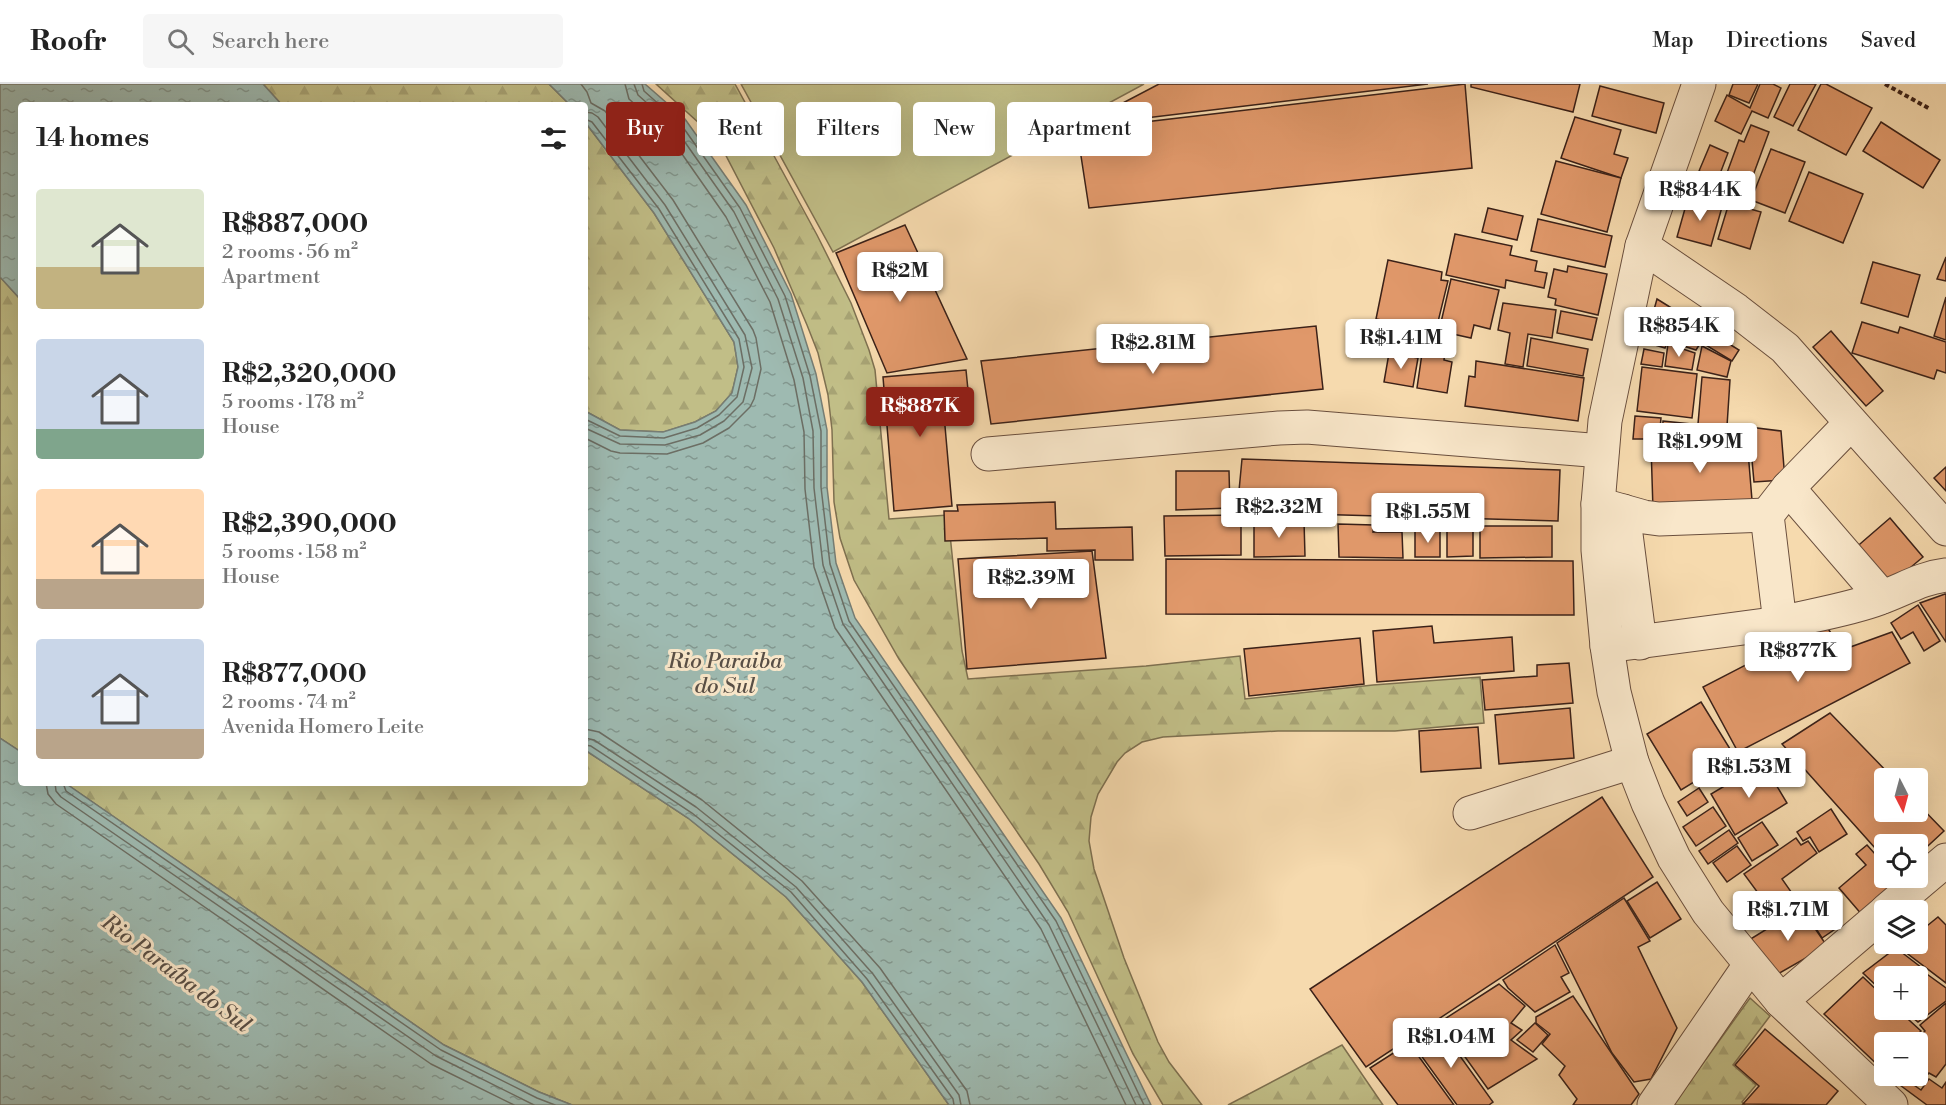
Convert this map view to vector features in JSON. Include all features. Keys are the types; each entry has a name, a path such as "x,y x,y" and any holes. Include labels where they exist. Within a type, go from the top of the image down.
{"street":[{"path":"1640,643 1610,508 1602,451 1607,410 1642,246 1699,84"},
{"path":"1642,246 1736,310 1785,348 1946,529"},
{"path":"1780,623 1767,515 1788,488 1851,423"},
{"path":"988,454 1307,427 1602,451"},
{"path":"1788,488 1882,597"},
{"path":"1610,508 1644,518 1659,519 1767,515"},
{"path":"1610,508 1598,550 1607,646 1614,692 1632,762 1648,803 1674,858 1708,912 1750,965 1781,1001 1891,1105"},
{"path":"1607,646 1780,623 1855,606 1920,580 1946,574"},
{"path":"1470,813 1632,762"},
{"path":"1900,900 1946,860"},
{"path":"1781,1001 1874,922"},
{"path":"1654,1105 1750,965"}],"path":[{"path":"1885,84 1930,109"}],"green space":[{"path":"263,84 549,84 567,102 279,102"},
{"path":"656,84 735,84 745,102 697,102 697,121 685,110 685,102 676,102"},
{"path":"741,84 1144,84 1111,102 1007,102 1007,156 1011,156 833,252 780,156 784,156 784,102 751,102"},
{"path":"588,126 606,150 606,156 611,156 654,213 734,342 738,367 732,393 716,411 695,422 664,432 620,430 588,413"},
{"path":"726,156 774,156 851,303 875,370 889,519 948,515 962,651 968,679 1146,666 1240,656 1245,699 1373,685 1480,677 1484,723 1395,731 1278,731 1163,737 1142,742 1125,753 1117,762 1098,794 1091,817 1089,841 1094,869 1124,958 1158,1042 1169,1062 1202,1105 1163,1105 1133,1054 1068,912 1039,864 899,659 854,580 840,538 834,502 832,430 828,395 818,353 774,248"},
{"path":"0,277 18,297 18,750 0,738"},
{"path":"588,752 688,818 786,897 862,982 949,1105 572,1105 539,1092 444,1045 69,786 588,786"},
{"path":"1750,998 1770,1016 1733,1065 1756,1085 1742,1102 1745,1105 1673,1105"},
{"path":"1342,1045 1383,1105 1228,1105"}],"water":[{"path":"0,84 263,84 279,102 18,102 18,297 0,277"},
{"name":"Rio Paraiba do Sul","path":"549,84 645,84 666,102 606,102 606,150 588,126 588,102 567,102"},
{"name":"Rio Paraiba do Sul","path":"685,119 697,136 697,156 711,156 746,205 791,294 816,374 827,430 827,487 836,563 855,618 1061,918 1151,1105 949,1105 862,982 786,897 688,818 588,752 588,413 620,430 663,432 695,422 716,411 732,393 738,367 734,342 654,213 611,156 685,156"},
{"name":"Rio Paraíba do Sul","path":"0,738 18,750 18,786 69,786 444,1045 539,1092 572,1105 0,1105"}],"building":[{"path":"1159,84 1428,84 1152,117 1152,102 1125,102"},
{"path":"1465,84 1472,168 1089,208 1081,156 1152,156 1152,121"},
{"path":"1471,84 1580,84 1573,112 1471,87"},
{"path":"1733,84 1758,84 1749,103 1729,95"},
{"path":"1760,84 1773,84 1781,88 1768,118 1752,111 1741,134 1715,121 1727,95 1750,108"},
{"path":"1790,84 1816,84 1793,126 1774,117"},
{"path":"1821,84 1826,84 1872,108 1846,155 1798,130"},
{"path":"1600,86 1664,103 1656,133 1592,116"},
{"path":"1575,117 1621,130 1614,154 1628,158 1621,178 1561,158"},
{"path":"1881,122 1940,160 1923,188 1863,151"},
{"path":"1751,125 1769,132 1744,200 1720,192 1739,140 1744,142"},
{"path":"1710,145 1728,153 1718,179 1699,171"},
{"path":"1771,149 1805,162 1785,213 1751,200"},
{"path":"1556,161 1621,178 1607,232 1541,214"},
{"path":"1809,172 1863,194 1843,243 1789,221"},
{"path":"1688,198 1722,207 1711,246 1677,237"},
{"path":"1729,203 1761,212 1750,249 1718,239"},
{"path":"1488,208 1523,216 1517,240 1482,232"},
{"path":"1538,219 1612,236 1605,267 1531,251"},
{"path":"905,225 967,359 887,373 836,253"},
{"path":"1455,234 1512,246 1510,255 1537,261 1535,271 1547,273 1544,288 1506,280 1505,288 1446,275"},
{"path":"1946,257 1946,281 1937,279"},
{"path":"1388,260 1442,272 1441,280 1448,281 1436,330 1376,319"},
{"path":"1873,262 1920,275 1908,317 1861,303"},
{"path":"1568,266 1607,274 1598,315 1555,305 1556,299 1548,297 1554,269 1567,272"},
{"path":"1451,279 1499,290 1490,329 1474,325 1471,338 1439,331"},
{"path":"1946,297 1946,340 1934,336"},
{"path":"1657,299 1739,350 1732,361 1701,342 1696,350 1668,341 1665,348 1645,342"},
{"path":"1503,303 1556,310 1552,338 1528,334 1523,367 1505,364 1510,333 1498,330"},
{"path":"1561,311 1597,318 1592,340 1557,333"},
{"path":"1862,322 1898,333 1900,327 1946,342 1946,373 1937,370 1934,379 1852,353"},
{"path":"1316,326 1323,389 991,424 981,361"},
{"path":"1831,331 1883,391 1866,406 1813,347"},
{"path":"1531,338 1588,349 1583,376 1527,366"},
{"path":"1424,340 1446,344 1444,360 1452,362 1447,393 1417,388"},
{"path":"1668,344 1695,353 1692,370 1665,366"},
{"path":"1702,346 1731,361 1727,377 1697,370"},
{"path":"1644,349 1664,353 1662,367 1641,364"},
{"path":"1389,353 1418,358 1413,387 1384,382"},
{"path":"1476,361 1584,378 1578,421 1465,406 1469,376 1475,377"},
{"path":"1642,367 1697,374 1692,418 1637,411"},
{"path":"966,370 968,390 942,392 952,506 894,511 883,377"},
{"path":"1702,377 1730,380 1727,426 1698,424"},
{"path":"1635,416 1661,418 1659,439 1633,439"},
{"path":"1663,421 1691,424 1689,440 1662,440"},
{"path":"1749,427 1781,431 1785,480 1754,482"},
{"path":"1747,439 1752,500 1653,510 1651,445"},
{"path":"1242,459 1560,470 1558,521 1237,512"},
{"path":"1946,467 1946,491 1934,478"},
{"path":"1176,471 1229,471 1230,508 1176,510"},
{"path":"1055,502 1056,529 1132,527 1133,560 1095,560 1095,550 1047,551 1047,538 945,541 944,511 958,511 957,505"},
{"path":"1241,515 1241,555 1165,556 1164,516"},
{"path":"1890,518 1923,557 1886,588 1853,550"},
{"path":"1254,520 1304,521 1305,556 1254,557"},
{"path":"1338,524 1374,525 1373,532 1402,532 1403,558 1339,557"},
{"path":"1480,526 1552,526 1552,557 1480,558"},
{"path":"1473,529 1473,556 1447,557 1447,530"},
{"path":"1415,530 1440,530 1440,557 1415,557"},
{"path":"1092,551 1106,658 967,669 958,559"},
{"path":"1166,559 1573,561 1574,615 1166,614"},
{"path":"1946,594 1946,642 1920,603"},
{"path":"1918,605 1940,641 1924,651 1913,632 1901,639 1891,623"},
{"path":"1825,624 1842,650 1892,632 1910,663 1738,752 1703,687"},
{"path":"1432,626 1434,643 1512,637 1514,671 1377,682 1373,631"},
{"path":"1360,638 1364,684 1249,696 1244,649"},
{"path":"1569,663 1573,703 1485,710 1482,680 1537,676 1537,665"},
{"path":"1701,702 1735,757 1681,790 1647,734"},
{"path":"1570,708 1574,758 1499,764 1495,715"},
{"path":"1830,713 1883,768 1874,768 1874,822 1928,822 1928,814 1944,831 1928,846 1928,834 1874,834 1874,847 1782,744"},
{"path":"1478,727 1481,768 1421,772 1419,731"},
{"path":"1763,763 1787,803 1735,835 1711,794"},
{"path":"1699,788 1708,802 1687,816 1678,802"},
{"path":"1602,797 1653,877 1366,1067 1310,989"},
{"path":"1713,807 1726,826 1696,846 1683,827"},
{"path":"1831,809 1847,834 1819,852 1810,837 1803,841 1797,832"},
{"path":"1762,822 1778,845 1752,861 1738,838"},
{"path":"1729,830 1738,843 1708,864 1699,851"},
{"path":"1796,838 1801,845 1808,841 1817,853 1782,879 1794,896 1772,912 1744,874"},
{"path":"1867,845 1874,853 1874,888 1894,888 1881,900 1874,900 1874,906 1863,916 1839,888 1866,865 1856,854"},
{"path":"1737,846 1751,865 1727,882 1713,863"},
{"path":"1657,882 1681,919 1650,938 1627,901"},
{"path":"1820,893 1841,925 1822,938 1801,905"},
{"path":"1624,898 1650,941 1638,947 1677,1028 1651,1079 1634,1082 1612,1053 1557,943"},
{"path":"1801,908 1827,946 1776,975 1749,940"},
{"path":"1938,917 1946,925 1946,983 1928,969 1928,966 1924,966 1908,954 1928,954 1928,925"},
{"path":"1555,945 1569,973 1561,977 1570,992 1535,1012 1508,988 1503,980"},
{"path":"1888,954 1904,954 1919,966 1874,966 1874,983 1863,973"},
{"path":"1928,975 1946,988 1946,1001 1928,1014"},
{"path":"1863,977 1874,987 1874,1020 1909,1020 1921,1031 1874,1032 1874,1062 1824,1014"},
{"path":"1499,984 1525,1006 1511,1023 1522,1030 1511,1040 1537,1059 1488,1089 1440,1022"},
{"path":"1573,996 1639,1094 1631,1105 1573,1105 1577,1099 1559,1075 1565,1066 1542,1044 1550,1034 1536,1023 1536,1017"},
{"path":"1946,1003 1946,1064 1936,1077 1928,1074 1928,1032 1924,1032 1920,1025"},
{"path":"1535,1023 1548,1035 1533,1052 1517,1040"},
{"path":"1437,1024 1493,1102 1489,1105 1457,1105 1412,1043"},
{"path":"1765,1029 1838,1091 1826,1105 1743,1104 1759,1086 1735,1065"},
{"path":"1409,1043 1454,1105 1398,1105 1370,1068"},
{"path":"1929,1079 1942,1088 1946,1082 1946,1105 1927,1105 1901,1086 1915,1086 1921,1090 1924,1086 1928,1086"}]}
